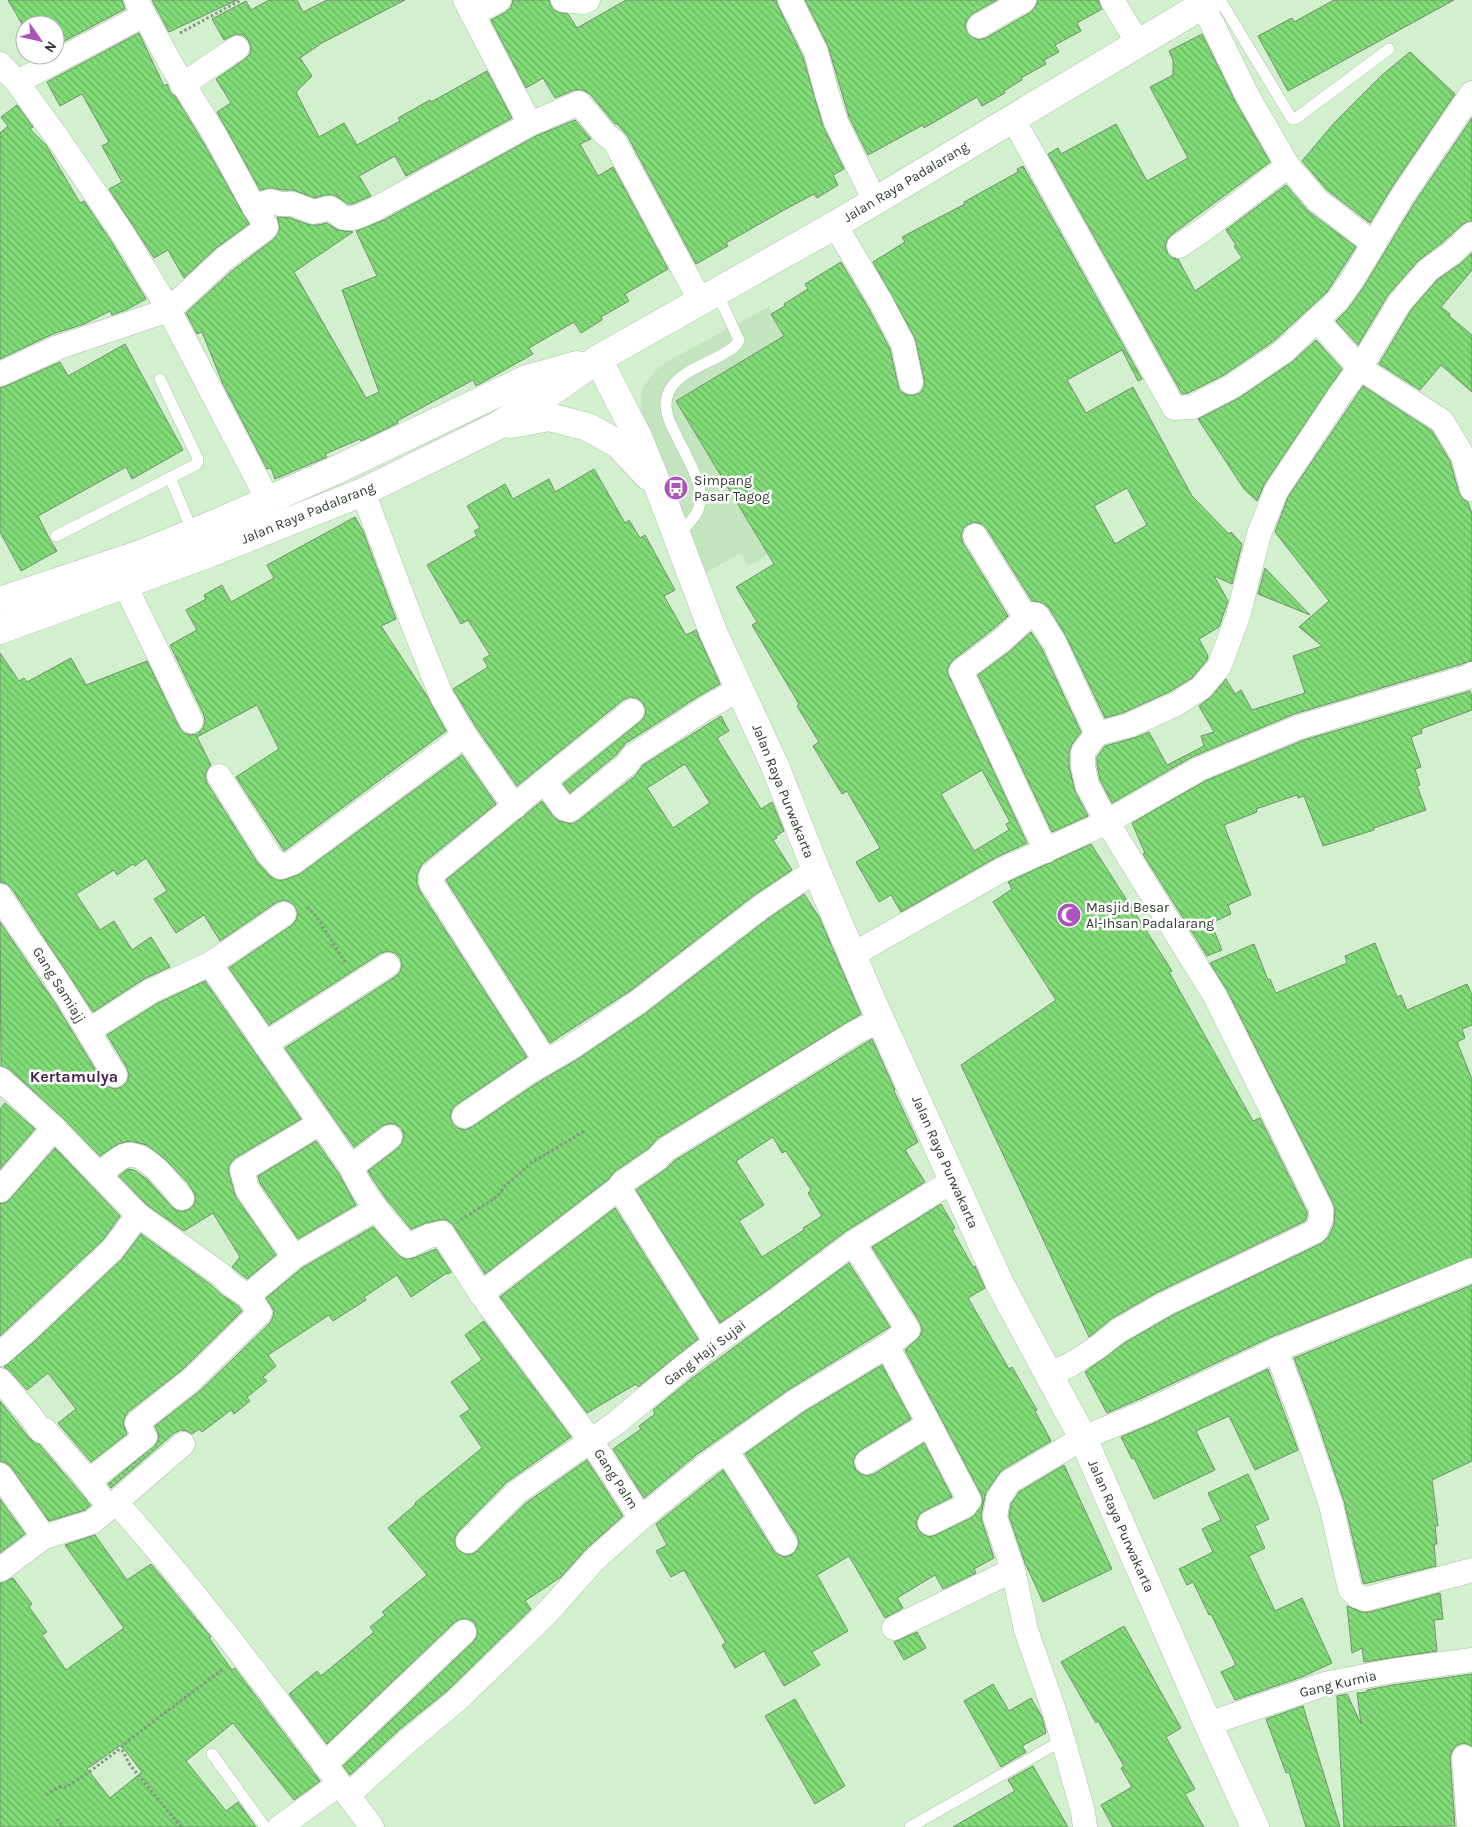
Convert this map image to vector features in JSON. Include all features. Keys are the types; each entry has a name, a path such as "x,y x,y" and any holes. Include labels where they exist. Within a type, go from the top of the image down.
{"highway":[{"name":"Jalan Raya Padalarang","path":"0,630 125,585 363,492 497,426 598,360 875,201 1138,43 1211,2"},
{"name":"Jalan Raya Padalarang","path":"0,601 141,554 334,471 527,380 598,360"},
{"name":"Jalan Raya Purwakarta","path":"598,360 626,410 658,486 714,634 775,766 816,870 881,1020 1001,1286 1083,1438 1255,1827"},
{"name":"Jalan Raya Purwakarta","path":"497,426 549,417 588,427 618,444 658,486"}],"street":[{"path":"499,0 468,7 530,124"},
{"path":"563,0 583,2 588,0"},
{"path":"790,0 816,52 836,122 875,201"},
{"path":"979,26 1024,0"},
{"path":"1112,0 1138,43"},
{"path":"1211,2 1248,97 1288,166 1317,200 1374,244"},
{"path":"0,374 59,347 169,310 224,258 263,231 266,225 215,135 182,85 140,8 16,82"},
{"path":"182,85 236,48"},
{"path":"0,64 16,82 59,140 123,234 169,310 268,500"},
{"path":"1013,119 1174,408 1192,407 1231,387 1284,351 1337,300 1352,280 1403,195 1472,93"},
{"path":"254,206 270,201 280,204 293,204 314,212 329,208 342,217 355,217 377,208 530,124 579,102 605,134 615,142 709,297"},
{"path":"1179,246 1288,166"},
{"path":"835,224 881,302 903,344 911,382"},
{"path":"1048,1375 1070,1365 1118,1331 1165,1304 1316,1231 1322,1214 1321,1210 1215,996 1107,822 1087,785 1083,766 1083,752 1097,734 1130,725 1176,704 1201,688 1219,667 1238,616 1259,534 1276,491 1341,393 1360,368 1400,302 1428,270 1452,253 1472,234"},
{"path":"1318,320 1360,368 1442,422 1463,456 1472,489"},
{"path":"363,492 442,697 464,734 515,807"},
{"path":"975,536 1026,618"},
{"path":"125,585 191,721"},
{"path":"1046,851 961,671 1002,640 1026,618 1032,614 1037,615 1042,620 1054,642 1097,734"},
{"path":"852,955 1002,870 1107,822 1200,769 1299,727 1471,680"},
{"path":"544,781 564,808 570,810 626,765 634,755 706,708 740,690"},
{"path":"546,1062 432,883 431,875 632,711"},
{"path":"219,776 269,855 280,867 292,863 452,745 464,734"},
{"path":"464,1116 638,1002 761,907 816,870"},
{"name":"Gang Samiajj","path":"0,896 61,986 115,1076"},
{"path":"88,1031 151,991 210,964 293,909"},
{"path":"210,964 351,1167 376,1210 408,1246 429,1236 442,1233"},
{"path":"265,1044 388,966"},
{"path":"481,1294 619,1188 622,1183 658,1158 665,1150 856,1032 881,1020"},
{"path":"0,1080 54,1128 138,1215 248,1296 260,1313 191,1380 137,1423 145,1437 89,1482"},
{"path":"294,1257 247,1189 242,1170 320,1123"},
{"path":"0,1190 54,1128"},
{"path":"351,1167 390,1137"},
{"path":"99,1175 122,1156 132,1155 149,1162 182,1198"},
{"name":"Gang Haji Sujai","path":"468,1540 517,1492 591,1441 716,1342 774,1302 853,1243 954,1180"},
{"path":"619,1188 716,1342"},
{"path":"248,1296 294,1257 376,1210"},
{"path":"0,1354 113,1249 138,1215"},
{"name":"Gang Palm","path":"442,1233 481,1294 591,1441 641,1518"},
{"path":"280,1827 343,1790 409,1740 456,1701 547,1613 595,1559 641,1518 705,1466 796,1401 887,1346 908,1330 853,1243"},
{"path":"1085,1827 1063,1740 1026,1630 1013,1570 995,1517 998,1499 1003,1490 1009,1482 1083,1438 1148,1411 1276,1350 1472,1270"},
{"path":"887,1346 969,1500 965,1506 930,1523"},
{"path":"1276,1350 1331,1505 1350,1588 1353,1593 1366,1599 1472,1570"},
{"path":"0,1380 41,1431 45,1430 89,1482 152,1542 242,1655 372,1827"},
{"path":"867,1462 929,1424"},
{"path":"0,1570 44,1537 92,1522 183,1444"},
{"path":"727,1452 785,1543"},
{"path":"0,1475 44,1537"},
{"path":"894,1628 1013,1570"},
{"path":"324,1765 464,1632"},
{"name":"Gang Kurnia","path":"1208,1724 1325,1684 1391,1671 1472,1660"},
{"path":"1464,1757 1469,1827"}],"lane":[{"path":"1211,2 1292,119 1295,119 1389,49"},
{"path":"677,536 696,514 700,500 700,485 670,422 666,406 671,388 683,374 717,358 737,345 739,340 709,297"},
{"path":"56,536 197,464 198,459 160,379"},
{"path":"170,478 193,533"},
{"path":"910,1827 1063,1740"},
{"path":"212,1754 265,1827"}],"path":[{"path":"158,40 169,34 177,34 241,0"},
{"path":"293,909 316,916 360,984"},
{"path":"442,1233 498,1196 504,1187 532,1163 586,1130"},
{"path":"46,1795 59,1787 66,1787 85,1775 242,1655"},
{"path":"121,1748 130,1765 181,1827"},
{"path":"57,1819 63,1827"}],"shaded area":[{"path":"768,307 863,484 855,505 748,566 740,553 706,573 641,417 641,390 656,370 668,361"}],"building":[{"path":"8,0 122,0 125,9 65,41 65,15 17,15"},
{"path":"152,0 237,0 169,32"},
{"path":"269,0 297,0 303,12 327,0 405,0 322,43 300,58 312,76 296,92 319,137 344,123 357,145 400,121 398,118 487,71 512,118 406,176 395,156 359,176 371,196 352,204 348,204 334,195 315,198 293,190 273,188 260,190 217,112 231,103 216,79 245,59 250,54 251,47 243,35 236,34 224,40 212,19 246,1 251,10"},
{"path":"513,0 549,0 555,11 568,14 577,28 626,0 776,0 803,57 823,126 844,169 833,175 838,185 817,198 814,194 784,210 726,243 728,246 696,264 627,135 615,124 590,94 583,90 574,90 555,98 543,78 526,88 491,20 506,12 511,7"},
{"path":"805,0 997,0 972,14 967,20 965,26 967,33 979,40 986,38 1031,12 1038,0 1098,0 1102,9 1077,23 1081,31 1055,45 1059,52 1044,60 1046,64 1021,78 1022,80 1004,91 1005,93 982,106 977,97 924,128 923,125 868,155 849,117 828,46"},
{"path":"1334,0 1454,0 1288,91 1258,36 1292,18 1294,22"},
{"path":"139,33 164,86 167,84 170,92 175,96 249,224 215,249 184,278 168,250 154,258 109,189 122,182 102,146 109,142 82,94 60,106 47,82"},
{"path":"1202,34 1236,103 1270,162 1171,235 1165,246 1168,254 1172,258 1178,259 1195,291 1242,258 1226,230 1286,185 1308,211 1356,247 1327,292 1275,340 1224,375 1188,393 1182,394 1048,154 1058,148 1061,154 1116,124 1147,181 1188,158 1150,87 1173,75 1173,60 1169,51"},
{"path":"1410,52 1455,94 1370,223 1327,190 1302,161 1335,122 1382,75"},
{"path":"17,105 33,127 30,129 46,145 80,203 84,201 111,241 146,299 128,309 112,315 110,311 84,324 53,334 0,359 0,133 8,126 1,117"},
{"path":"1472,118 1472,221 1463,224 1418,261 1388,295 1358,345 1336,321 1348,309 1363,288 1415,202"},
{"path":"575,120 591,139 580,144 598,176 613,167 668,269 625,294 629,301 601,317 602,320 581,333 574,322 529,348 533,354 476,386 473,380 397,421 398,423 361,441 360,439 325,454 327,457 275,479 271,468 267,469 223,384 202,332 197,334 186,313 233,270 274,239 280,228 277,217 290,218 310,225 327,223 338,230 353,232 294,272 366,398 379,392 342,290 377,276 356,231 384,220 536,136"},
{"path":"1023,166 1142,379 1138,381 1122,350 1067,380 1086,413 1133,387 1192,496 1229,534 1231,532 1242,544 1232,584 1214,576 1228,601 1219,627 1199,639 1208,656 1207,660 1192,678 1169,692 1125,712 1105,718 1066,636 1049,608 1040,602 1032,601 982,524 974,522 963,529 961,536 963,543 1008,616 953,660 947,671 1027,843 995,858 901,912 891,895 879,902 856,862 880,848 847,791 842,794 813,746 819,742 797,706 799,704 752,625 757,622 736,587 774,564 676,401 784,336 771,314 808,289 805,284 841,262 890,349 900,391 907,395 920,393 924,387 924,379 915,338 873,262 905,242 902,237 965,204 964,202 1018,172 1017,169","holes":["1127,488 1147,525 1115,544 1094,506","982,770 1010,822 1006,824 1009,830 974,851 941,794"]},
{"path":"1472,253 1472,270 1441,307 1472,335 1472,392 1441,365 1420,390 1379,364 1411,310 1437,280"},
{"path":"1316,340 1342,369 1265,483 1257,501 1244,489 1198,419 1239,398 1292,362"},
{"path":"125,344 183,450 132,479 126,467 38,516 57,551 21,571 0,532 0,388 60,362 68,376"},
{"path":"1363,386 1432,431 1450,461 1459,493 1468,502 1472,514 1472,661 1294,714 1192,757 1112,803 1100,780 1097,765 1097,757 1105,746 1149,732 1167,765 1204,746 1201,736 1214,732 1199,706 1211,697 1226,679 1235,694 1241,690 1252,710 1305,693 1293,656 1322,646 1299,627 1329,601 1275,532 1288,497"},
{"path":"594,469 625,523 629,520 640,538 645,535 675,590 664,596 686,635 696,630 720,684 626,743 616,755 570,793 563,784 645,716 646,709 637,698 630,697 623,700 517,786 476,727 453,689 488,667 483,659 490,655 468,620 461,624 427,565 477,536 474,531 480,528 467,506 505,484 513,499 549,479 555,492"},
{"path":"355,517 363,531 396,619 381,626 427,696 446,731 284,851 236,777 279,749 257,705 197,737 211,765 205,776 207,783 257,862 270,876 277,880 284,880 300,874 462,755 496,804 422,864 417,875 417,884 420,891 527,1057 456,1105 450,1117 453,1124 465,1130 472,1127 537,1083 578,1059 646,1013 769,918 804,894 819,917 861,1014 658,1138 649,1148 614,1172 609,1179 485,1274 453,1225 447,1220 439,1220 411,1229 387,1200 368,1171 402,1143 404,1135 401,1128 395,1124 382,1126 354,1147 285,1048 395,977 400,972 402,965 400,958 395,953 388,951 381,953 269,1025 229,968 292,925 298,914 295,906 284,900 277,902 220,941 204,915 176,933 154,899 167,891 146,858 117,875 114,870 76,894 100,930 114,921 132,950 151,937 170,967 144,979 93,1012 12,889 7,884 0,882 0,653 19,681 24,678 27,682 71,658 86,685 147,661 179,727 184,733 190,735 197,734 203,728 205,722 204,715 170,645 197,630 186,610 206,599 204,595 222,585 231,602 274,578 267,565"},
{"path":"1265,568 1310,615 1258,594"},
{"path":"1031,632 1042,649 1081,732 1072,744 1069,752 1069,766 1075,791 1088,816 1052,832 978,675 1009,652"},
{"path":"1470,691 1472,710 1421,729 1422,733 1411,737 1421,767 1415,769 1420,785 1417,786 1426,810 1374,828 1374,830 1323,846 1304,796 1298,798 1297,795 1256,809 1257,812 1224,825 1251,895 1228,905 1231,914 1211,923 1222,950 1207,956 1143,854 1145,853 1132,823 1205,781 1304,740"},
{"path":"721,716 729,731 717,738 761,809 772,802 784,831 773,840 792,870 753,896 630,991 550,1043 446,880 542,801 559,821 572,824 635,776 643,765","holes":["685,764 710,803 673,828 647,788"]},
{"path":"1091,844 1172,971 1169,972 1253,1121 1260,1118 1307,1212 1307,1216 1305,1221 1158,1292 1111,1319 1089,1337 961,1065 1056,1000 993,902 1012,889 1008,882"},
{"path":"0,922 55,1003 103,1082 108,1087 115,1089 122,1087 127,1082 129,1075 127,1068 107,1035 158,1003 205,981 301,1119 235,1158 229,1165 229,1174 236,1197 276,1255 247,1279 232,1267 240,1257 213,1213 184,1231 147,1205 119,1176 128,1169 134,1170 147,1179 172,1207 178,1211 185,1211 195,1203 195,1195 188,1183 165,1159 147,1145 130,1141 118,1144 100,1156 63,1118 9,1069 1,1066"},
{"path":"1375,943 1397,997 1401,995 1407,1010 1467,984 1472,995 1472,1025 1462,1029 1465,1038 1457,1042 1472,1079 1472,1257 1271,1337 1107,1413 1085,1372 1126,1342 1171,1316 1322,1243 1329,1236 1334,1224 1335,1209 1333,1203 1227,990 1210,963 1254,944 1268,980 1270,979 1276,993 1347,963 1345,956"},
{"path":"872,1039 918,1142 905,1150 925,1182 846,1231 720,1323 636,1190 666,1169 674,1161","holes":["773,1137 782,1153 786,1151 811,1190 808,1193 822,1216 762,1257 739,1221 764,1205 736,1161"]},
{"path":"5,1103 35,1129 0,1169 0,1109"},
{"path":"316,1141 339,1174 356,1205 298,1239 260,1183 258,1176"},
{"path":"55,1148 120,1216 103,1240 0,1336 0,1203 5,1203 10,1199"},
{"path":"941,1204 955,1228 952,1230 973,1267 975,1266 985,1288 968,1298 1009,1369 1012,1367 1037,1410 1035,1411 1051,1441 1002,1470 986,1492 981,1515 994,1558 974,1569 976,1573 943,1589 935,1575 897,1598 903,1608 885,1618 849,1556 817,1575 848,1631 812,1652 820,1665 784,1686 764,1651 735,1668 722,1645 726,1643 684,1570 671,1577 656,1551 667,1545 656,1524 723,1470 774,1551 785,1557 793,1554 799,1543 797,1536 745,1454 804,1412 882,1365 911,1419 859,1451 853,1462 856,1470 867,1476 874,1474 924,1443 952,1497 919,1515 916,1523 922,1534 929,1537 936,1535 971,1518 981,1507 983,1500 981,1494 905,1350 920,1336 922,1330 920,1323 872,1247"},
{"path":"615,1208 698,1339 638,1387 636,1384 587,1413 500,1297"},
{"path":"373,1227 398,1255 405,1259 414,1258 436,1249 451,1272 411,1297 397,1275 364,1297 366,1300 333,1321 329,1315 268,1355 276,1366 263,1377 267,1381 247,1397 250,1401 234,1414 231,1410 202,1432 199,1429 192,1434 181,1430 174,1433 111,1488 108,1484 157,1443 159,1436 155,1426 201,1390 270,1323 274,1311 266,1298 302,1268"},
{"path":"141,1234 211,1285 242,1311 182,1370 128,1412 123,1423 127,1434 91,1462 58,1423 76,1409 48,1373 27,1390 4,1367 36,1340 122,1259"},
{"path":"849,1263 890,1327 788,1390 696,1455 644,1498 613,1449 641,1429 639,1426 655,1414 653,1410 691,1379"},
{"path":"1472,1285 1472,1461 1432,1480 1438,1526 1435,1526 1437,1544 1434,1544 1436,1566 1364,1584 1344,1501 1294,1358"},
{"path":"484,1321 571,1437 507,1482 458,1532 455,1538 455,1545 458,1550 465,1554 472,1554 477,1551 526,1503 587,1460 623,1516 586,1549 561,1577 525,1601 531,1609 447,1691 400,1729 350,1775 343,1766 473,1642 477,1636 474,1622 468,1619 461,1619 455,1622 327,1744 289,1694 317,1671 321,1676 374,1632 370,1627 385,1615 382,1612 427,1575 388,1528 415,1503 482,1448 460,1416 470,1409 451,1382 482,1360 465,1335"},
{"path":"1268,1369 1298,1450 1255,1470 1229,1416 1196,1431 1215,1470 1154,1499 1134,1458 1132,1459 1121,1437"},
{"path":"0,1401 30,1439 39,1444 91,1505 85,1510 49,1521 11,1467 0,1461"},
{"path":"1064,1465 1112,1569 1043,1602 1025,1563 1009,1516 1011,1504 1019,1492"},
{"path":"1248,1474 1269,1519 1255,1526 1265,1548 1249,1556 1275,1611 1302,1598 1332,1663 1302,1677 1235,1700 1221,1672 1236,1665 1193,1582 1187,1585 1179,1569 1213,1552 1202,1529 1221,1520 1208,1493"},
{"path":"0,1499 25,1534 0,1553"},
{"path":"95,1535 127,1580 151,1564 211,1637 209,1638 232,1670 235,1668 320,1781 294,1800 233,1723 186,1761 226,1811 238,1802 256,1827 0,1827 0,1583 13,1578 32,1604 29,1607 47,1632 42,1635 66,1670 124,1628 65,1545","holes":["121,1745 142,1772 110,1798 87,1769"]},
{"path":"1440,1593 1443,1619 1434,1620 1437,1651 1364,1662 1362,1648 1352,1653 1347,1606 1362,1612 1370,1612"},
{"path":"1124,1626 1181,1728 1166,1737 1195,1789 1185,1794 1204,1827 1113,1827 1101,1805 1132,1787 1121,1768 1124,1766 1098,1721 1096,1723 1061,1662"},
{"path":"917,1632 926,1648 904,1660 894,1642"},
{"path":"1472,1674 1472,1746 1464,1743 1457,1745 1450,1757 1455,1826 1344,1827 1337,1696 1347,1694 1361,1724 1357,1693 1393,1685"},
{"path":"993,1684 1009,1711 1031,1698 1042,1717 1046,1733 1022,1746 1026,1752 1001,1767 964,1701"},
{"path":"795,1699 845,1786 815,1804 765,1716"},
{"path":"1303,1706 1340,1827 1306,1827 1289,1772 1286,1773 1266,1719"},
{"path":"1033,1766 1068,1827 953,1827 1015,1791 1008,1780"}],"place":[{"name":"Simpang Pasar Tagog","path":"676,488"},
{"name":"Masjid Besar Al-Ihsan Padalarang","path":"1069,915"}],"district":[{"name":"Kertamulya","path":"74,1076"}]}
